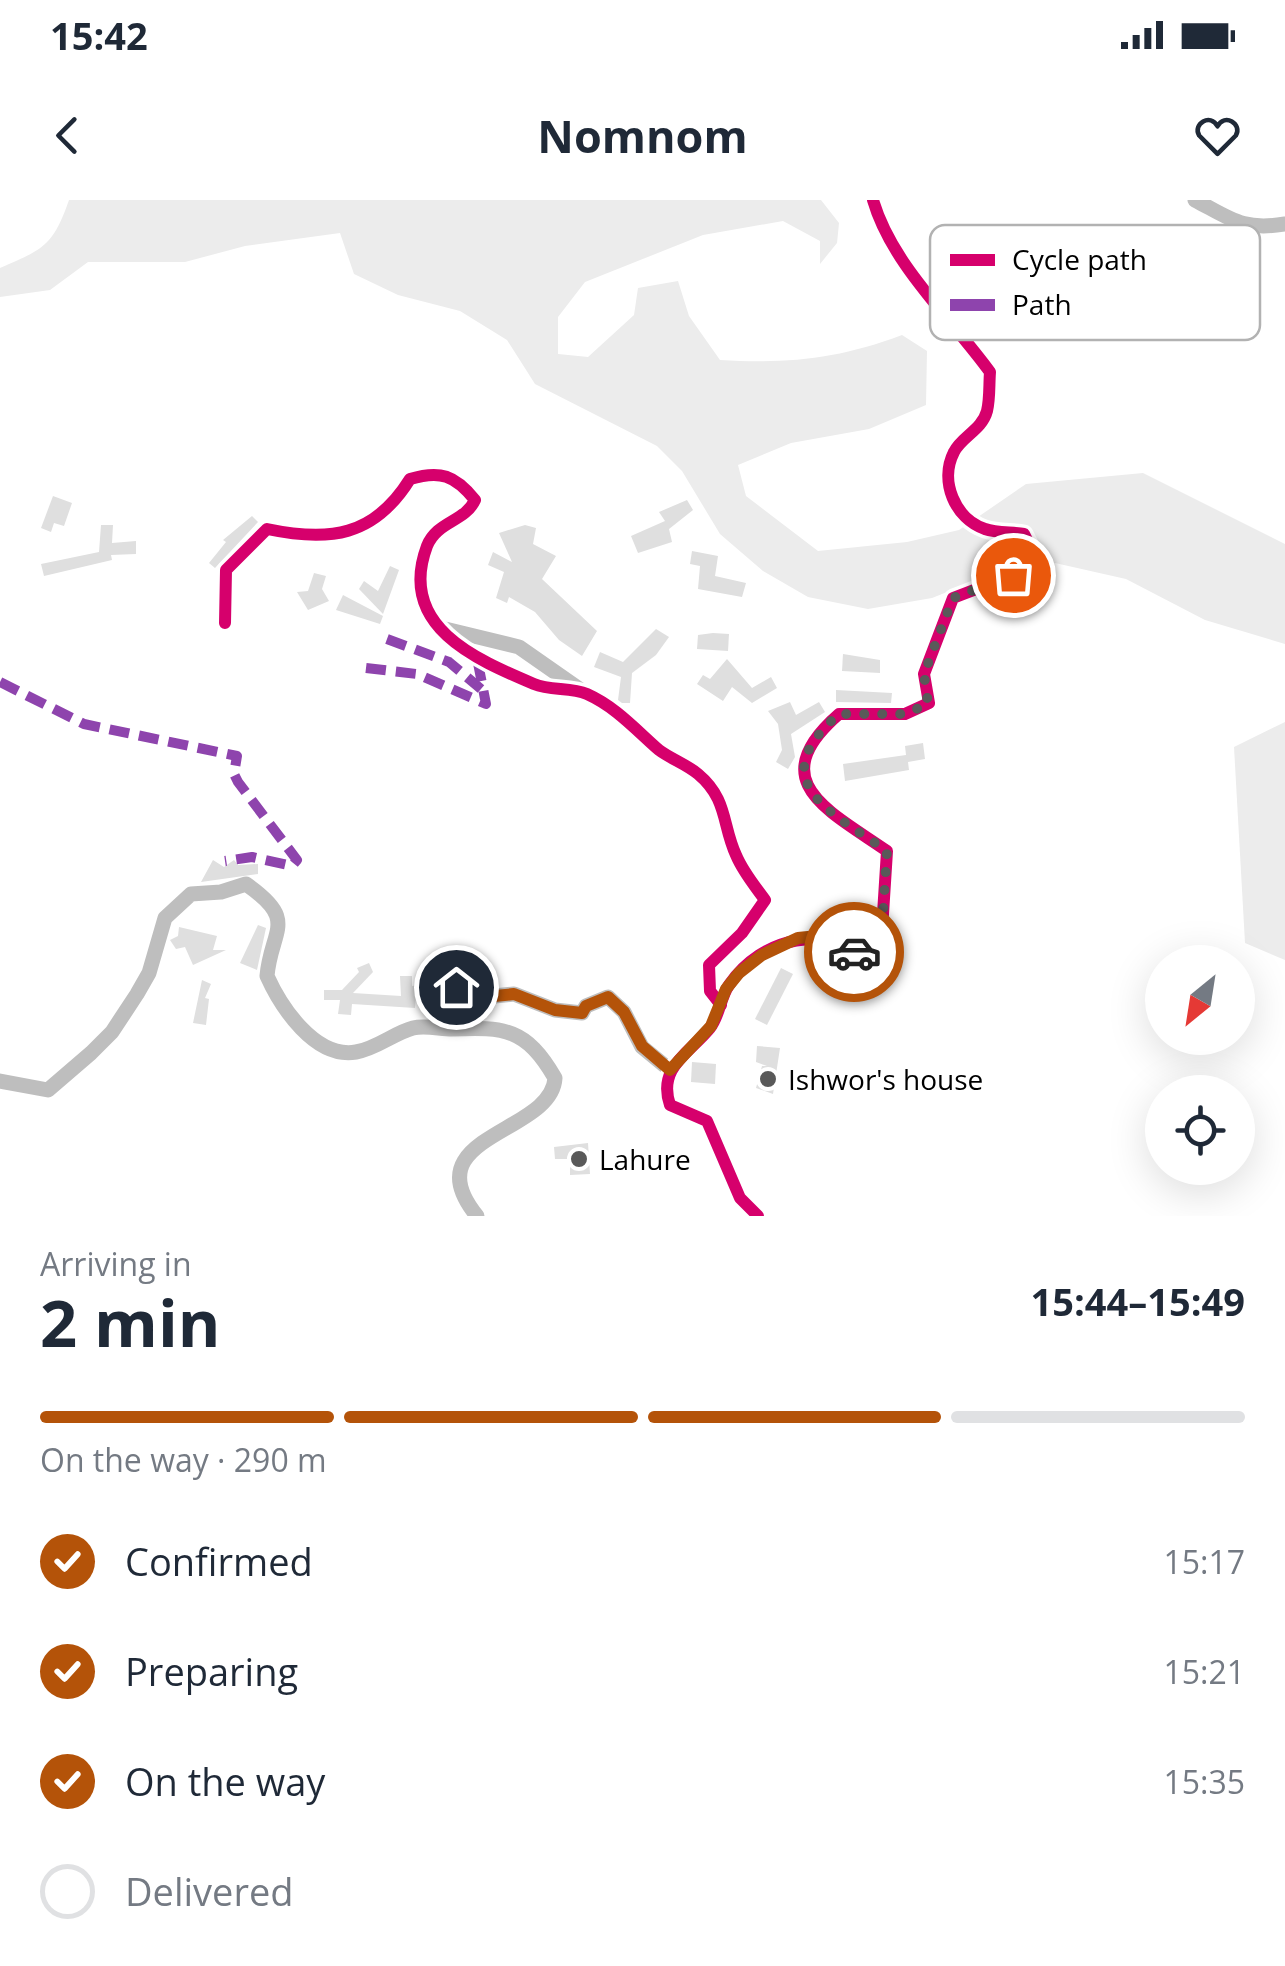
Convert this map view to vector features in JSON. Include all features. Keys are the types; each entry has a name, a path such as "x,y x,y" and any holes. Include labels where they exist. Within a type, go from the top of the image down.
{"street":[{"path":"873,200 878,218 930,295"},
{"path":"1195,200 1240,225"},
{"path":"1260,227 1285,224"},
{"path":"758,1216 740,1198 707,1122 670,1105 666,1084 670,1070 711,1026 739,973 762,955 798,938 818,936 853,951 866,969 880,961 887,851 822,805 802,773 803,757 813,736 839,714 905,714 928,704 924,674 953,598 1013,575 1035,556 1024,534 984,529 960,510 951,496 947,475 954,450 970,438 986,414 990,372 965,340"},
{"path":"225,623 226,570 268,530 324,538 349,533 395,503 410,479 436,472 460,482 475,500 470,510 436,529 426,548 423,588 433,624 477,658 536,686 585,693"},
{"path":"433,624 519,647 701,776 727,813 734,853 765,900 742,933 709,965 710,991 721,1004"},
{"path":"0,1081 39,1092 57,1086 112,1032 138,994 149,972 165,918 191,894 221,892 246,884 278,918 279,937 267,976 301,1030 346,1052 359,1052 415,1027 488,1025 517,1035 549,1066 556,1078 548,1099 477,1146 461,1168 461,1186 477,1216"},
{"path":"432,994 456,987 465,999 514,994 555,1010 582,1013 586,1006 608,997 624,1012 642,1046 670,1070"}],"shaded area":[{"path":"69,200 821,200 839,223 837,243 820,264 820,241 783,221 703,235 585,282 558,317 558,354 588,357 634,315 638,288 678,281 689,316 720,360 812,358 856,350 902,335 927,351 926,405 869,429 791,443 738,465 746,496 818,551 907,542 959,530 1026,484 1143,473 1285,544 1285,644 1205,620 1126,579 1055,563 1017,564 932,598 868,609 808,597 763,571 720,534 682,471 657,446 535,384 507,340 460,311 398,295 354,274 340,233 245,246 185,262 88,262 50,290 0,297 0,268 45,244 58,227"},
{"path":"1285,722 1285,960 1245,943 1234,747"}],"building":[{"path":"53,496 72,503 64,526 54,523 51,532 41,528"},
{"path":"687,500 693,510 669,529 672,542 638,553 631,536 665,521 659,512"},
{"path":"252,516 258,522 215,568 209,563 226,542 223,540"},
{"path":"101,525 113,525 112,543 136,541 136,554 111,555 112,560 44,576 41,564 99,552"},
{"path":"525,525 536,528 533,544 556,556 542,579 597,631 582,656 559,640 535,612 509,597 507,603 496,598 504,572 488,565 493,552 512,562 499,533"},
{"path":"692,551 718,556 715,576 746,583 742,597 698,589 700,566 690,564"},
{"path":"390,566 399,570 383,614 359,589 364,581 378,591"},
{"path":"314,573 326,576 322,589 329,601 308,610 297,592 308,591"},
{"path":"343,595 383,616 380,624 336,610"},
{"path":"656,629 669,637 656,655 632,673 630,703 622,703 618,700 621,677 594,667 600,652 623,662"},
{"path":"729,634 728,651 697,649 698,635"},
{"path":"843,654 880,660 880,673 842,671"},
{"path":"727,659 752,688 771,677 777,688 752,703 732,687 723,701 697,684 703,675 710,679"},
{"path":"836,690 892,693 891,703 836,702"},
{"path":"790,702 796,715 819,702 825,712 791,734 795,757 788,769 776,762 782,750 778,724 768,711"},
{"path":"923,743 925,759 908,762 909,770 845,781 843,764 906,755 905,746"},
{"path":"213,860 224,867 234,860 238,865 258,864 258,874 201,882"},
{"path":"258,925 266,928 257,970 240,963"},
{"path":"179,927 217,936 213,950 226,950 193,965 185,947 176,949 170,940 178,936"},
{"path":"369,963 373,972 353,993 401,996 400,976 412,976 412,986 431,983 416,994 415,1008 352,1004 351,1015 338,1014 340,1000 324,1000 324,990 342,990 359,972 357,968"},
{"path":"781,968 793,974 767,1025 755,1019"},
{"path":"202,980 211,984 205,998 209,999 206,1025 193,1023"},
{"path":"757,1046 780,1048 773,1094 756,1088 762,1066 767,1066 756,1062"},
{"path":"692,1062 716,1064 715,1084 691,1082"},
{"name":"Lahure","path":"588,1143 590,1174 570,1175 570,1159 555,1159 554,1147"}],"marked path":[{"path":"387,639 449,662 481,689"},
{"path":"366,668 417,674 486,704 477,658"},
{"path":"0,682 84,724 237,756 234,774 238,782 297,860 292,866 252,857 225,861"}],"cycle path":[{"path":"873,200 894,247 930,297"},
{"path":"758,1216 740,1198 707,1121 670,1105 668,1080 678,1062 710,1028 729,985 759,955 777,946 815,940 852,954 867,969 880,961 887,851 844,822 812,792 805,776 806,758 817,737 839,714 905,714 929,703 924,674 953,598 1013,575 1035,556 1024,534 989,530 965,517 949,486 954,452 984,418 989,402 990,372 964,340"},
{"path":"225,623 226,570 267,529 310,535 348,531 381,513 410,479 438,475 461,485 475,500 465,513 437,531 427,546 421,574 423,598 432,618 447,636 488,663 534,684 581,692 607,705 659,750 698,774 715,793 739,861 765,900 742,933 709,965 710,991 721,1005"}],"way so far":[{"path":"854,952 866,969 880,961 887,910 887,851 822,805 802,773 803,757 813,736 839,714 905,714 928,704 924,674 953,598 1013,575"}],"place":[{"name":"Ishwor's house","path":"768,1079"},
{"name":"Lahure","path":"579,1159"}],"route":[{"path":"456,987 465,999 514,994 555,1010 582,1013 586,1006 608,997 624,1012 642,1046 670,1070 711,1026 726,989 762,955 798,938 818,936 854,952"}]}
